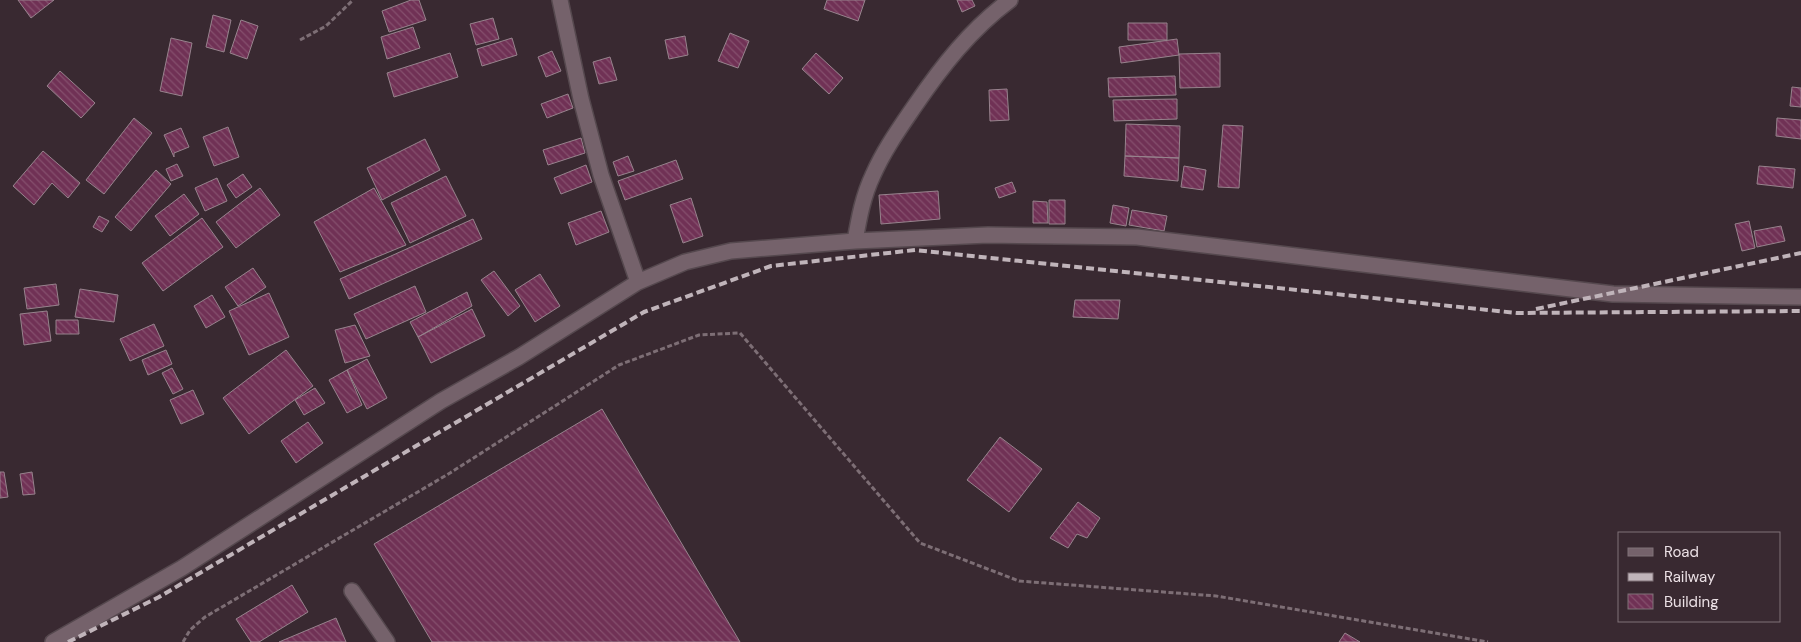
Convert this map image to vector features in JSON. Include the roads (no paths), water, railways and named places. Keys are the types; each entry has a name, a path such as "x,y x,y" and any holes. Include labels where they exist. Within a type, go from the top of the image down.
{"street":[{"path":"856,241 861,208 872,176 888,144 954,52 987,18 1010,0"},
{"path":"558,2 601,175 638,282"},
{"path":"53,642 182,568 441,401 519,358 638,282 685,262 731,251 856,241 988,235 1137,237 1614,294 1801,296"},
{"path":"352,591 387,642"}],"railway":[{"path":"68,642 159,597 644,312 771,266 915,250 1517,313 1801,311"},
{"path":"1536,309 1801,253"}]}
